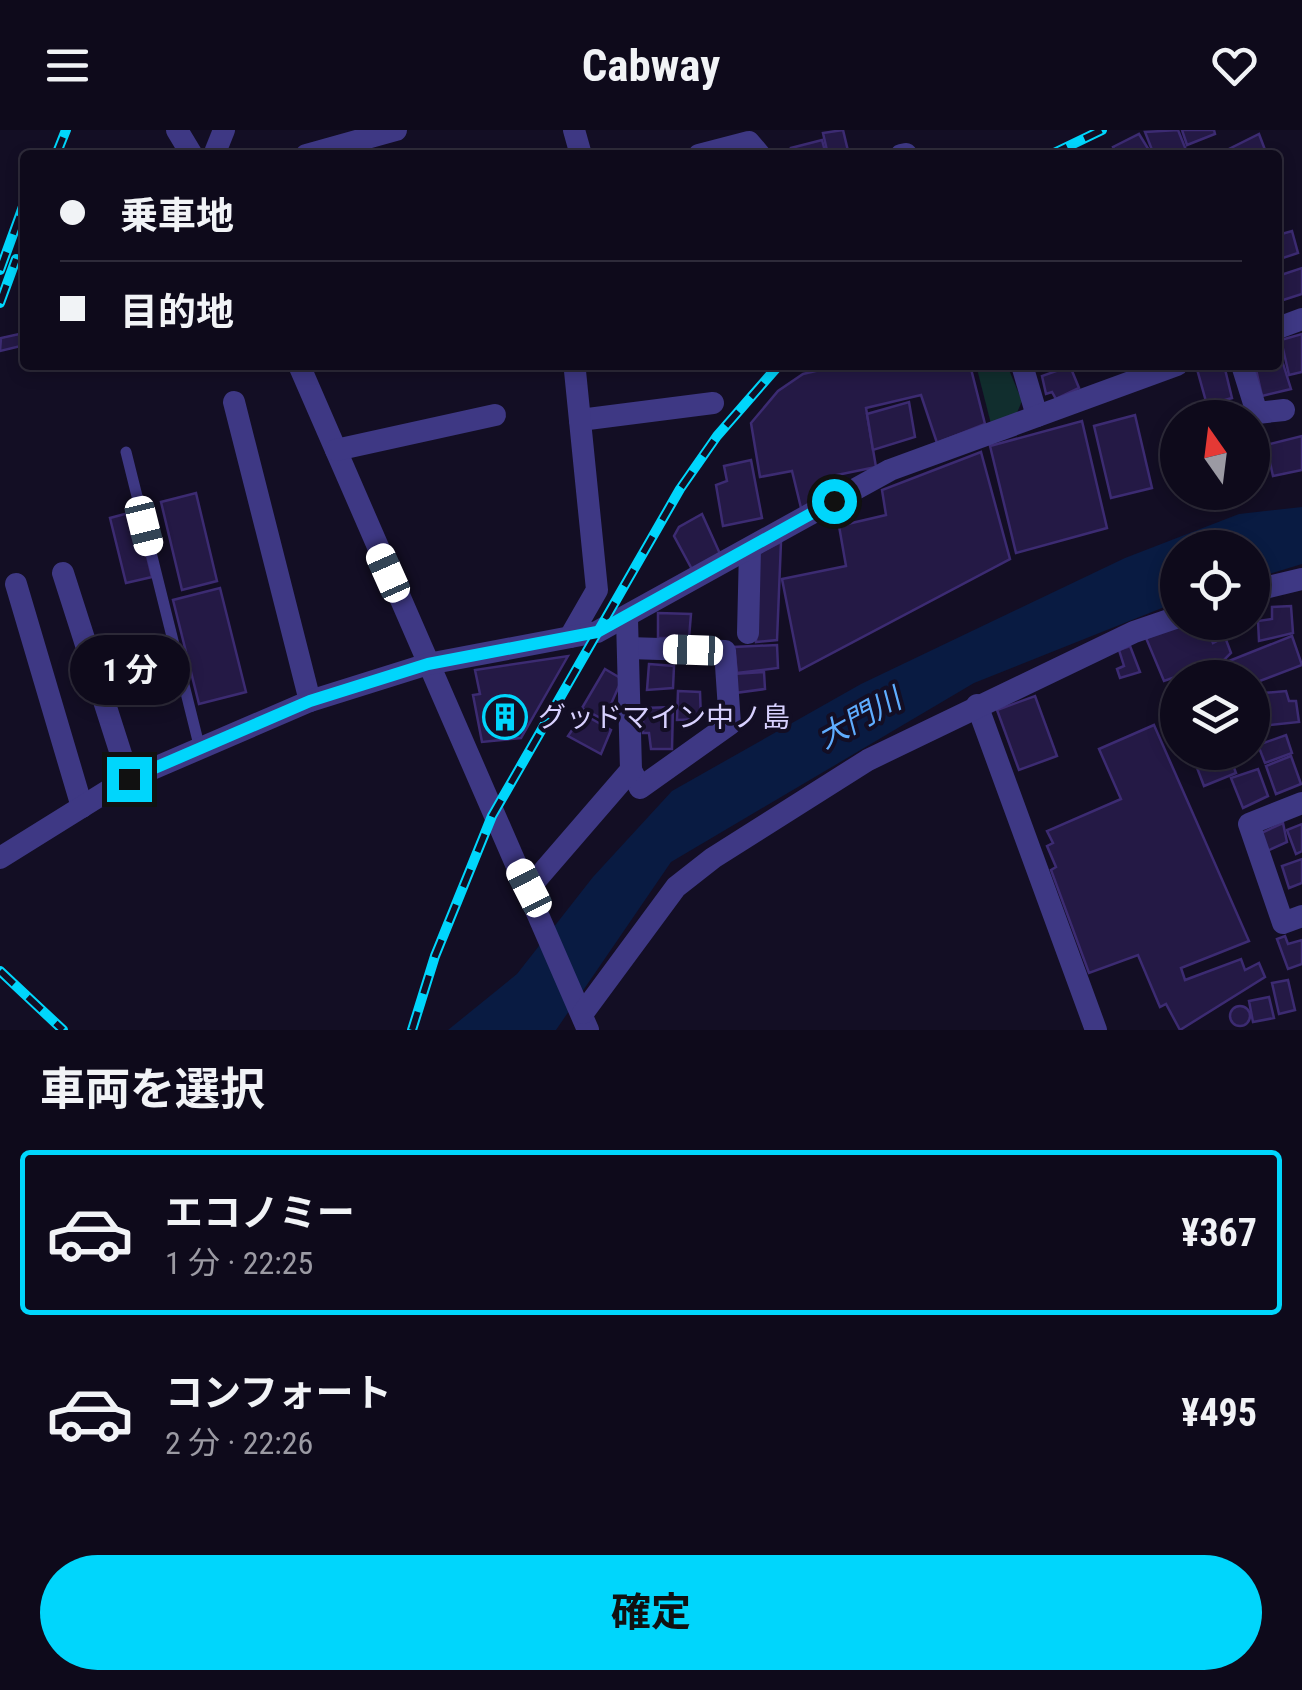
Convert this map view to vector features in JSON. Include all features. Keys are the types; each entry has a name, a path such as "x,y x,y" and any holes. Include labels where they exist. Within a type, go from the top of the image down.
{"street":[{"path":"324,150 396,130"},
{"path":"718,150 749,142 756,150"},
{"path":"301,370 492,816 534,898 583,1015"},
{"path":"1023,370 1037,416"},
{"path":"0,858 129,779 310,701 428,664 570,637 627,619 890,470 1162,370"},
{"path":"1244,370 1257,413 1284,410"},
{"path":"570,637 598,590 576,371"},
{"path":"234,402 310,701"},
{"path":"580,420 712,402"},
{"path":"336,450 495,414"},
{"path":"748,633 750,549"},
{"path":"63,573 129,779"},
{"path":"1270,587 1302,579"},
{"path":"16,584 82,807"},
{"path":"627,619 631,770 640,788 730,724 726,651 628,648"},
{"path":"583,1015 676,887 713,858 868,760 977,704 1160,623"},
{"path":"977,704 1096,1030"},
{"path":"534,898 631,770"},
{"path":"1302,803 1248,824 1284,923 1302,916"}],"lane":[{"path":"126,452 200,748"}],"green space":[{"path":"977,370 1009,370 1022,401 1016,415 991,424"}],"water":[{"path":"1302,507 1302,564 1270,574 1270,530 1198,530 1239,514"},
{"name":"大門川","path":"1160,544 1160,609 974,683 671,862 556,1030 448,1030 517,974 593,877 672,791 861,684"}],"building":[{"path":"843,130 848,150 827,150 823,133"},
{"path":"1178,130 1186,150 1152,150 1145,132"},
{"path":"1182,130 1214,130 1215,134 1187,145"},
{"path":"1139,134 1149,150 1114,150 1113,147"},
{"path":"1259,134 1265,150 1229,150"},
{"path":"822,140 825,150 792,150"},
{"path":"1292,231 1298,253 1283,258 1282,234"},
{"path":"1302,268 1302,294 1282,300 1282,275"},
{"path":"20,334 20,346 0,351 1,338"},
{"path":"1302,334 1302,372 1289,375 1282,340"},
{"path":"1282,360 1291,389 1262,396 1256,370 1282,370"},
{"path":"820,370 971,370 985,424 937,443 921,395 866,408 876,467 832,476 834,494 802,512 792,471 760,477 751,423 778,391 803,374"},
{"path":"1072,370 1079,388 1056,399 1052,392 1046,394 1042,376"},
{"path":"1197,370 1225,370 1232,398 1206,400"},
{"path":"909,402 915,437 873,450 867,414"},
{"path":"1135,415 1152,488 1111,498 1094,426"},
{"path":"1082,421 1107,528 1016,553 990,446"},
{"path":"1302,436 1302,470 1273,476 1270,444"},
{"path":"981,452 1010,559 800,670 782,579 846,566 839,526 886,515 882,490"},
{"path":"751,460 762,518 723,526 716,485 727,481 724,466"},
{"path":"196,493 217,581 182,590 161,502"},
{"path":"136,511 152,577 126,583 110,518"},
{"path":"702,514 721,556 694,573 674,536 679,527"},
{"path":"781,542 777,640 756,642 759,553"},
{"path":"220,588 246,692 199,704 173,600"},
{"path":"1291,606 1293,633 1270,638 1272,607"},
{"path":"658,613 691,614 689,638 658,638"},
{"path":"1160,633 1160,640 1226,640 1231,653 1224,660 1160,660 1160,671 1146,638"},
{"path":"1292,636 1302,665 1270,677 1270,660 1232,660"},
{"path":"777,645 778,668 737,673 734,647"},
{"path":"1130,646 1140,672 1120,678 1117,669 1124,666 1119,650"},
{"name":"グッドマイン中ノ島","path":"568,656 521,738 482,742 473,695 480,694 475,670"},
{"path":"649,664 674,666 673,688 647,690"},
{"path":"605,669 622,679 604,720 582,708"},
{"path":"764,672 765,689 735,693 733,674"},
{"path":"678,691 700,692 701,719 677,720"},
{"path":"1286,691 1289,701 1296,701 1299,722 1270,725 1270,692"},
{"path":"1035,696 1057,756 1019,770 997,710"},
{"path":"673,707 672,749 651,749 649,733 643,733 643,708"},
{"path":"583,714 611,730 601,754 568,736"},
{"path":"1154,725 1160,739 1160,770 1174,770 1249,941 1181,968 1185,980 1241,959 1245,970 1259,963 1265,977 1180,1030 1166,1004 1160,1007 1138,955 1089,973 1051,870 1056,867 1047,846 1053,843 1047,831 1121,799 1099,749"},
{"path":"1286,735 1292,753 1270,761 1270,741"},
{"path":"1291,756 1301,784 1276,794 1267,770 1270,764"},
{"path":"1198,770 1235,770 1236,773 1204,786"},
{"path":"1258,770 1268,796 1243,808 1231,778"},
{"path":"1283,823 1287,842 1267,851 1259,834"},
{"path":"1302,824 1302,851 1296,854 1287,830"},
{"path":"1302,859 1302,883 1289,888 1282,866"},
{"path":"1285,936 1288,944 1302,940 1302,964 1288,969 1277,939"},
{"path":"1288,980 1295,1010 1279,1014 1272,983"},
{"path":"1269,997 1274,1018 1253,1022 1249,1001"},
{"path":"1240,1006 1250,1016 1240,1026 1230,1016"}],"railway":[{"path":"58,150 66,130"},
{"path":"1060,150 1102,130"},
{"path":"0,270 20,215"},
{"path":"0,303 16,259"},
{"path":"412,1030 435,956 492,816 680,489 717,436 775,370"},
{"path":"0,971 63,1030"}],"place":[{"name":"グッドマイン中ノ島","path":"505,717"}],"route":[{"path":"129,779 310,701 428,664 597,632 627,619 834,501"}]}
